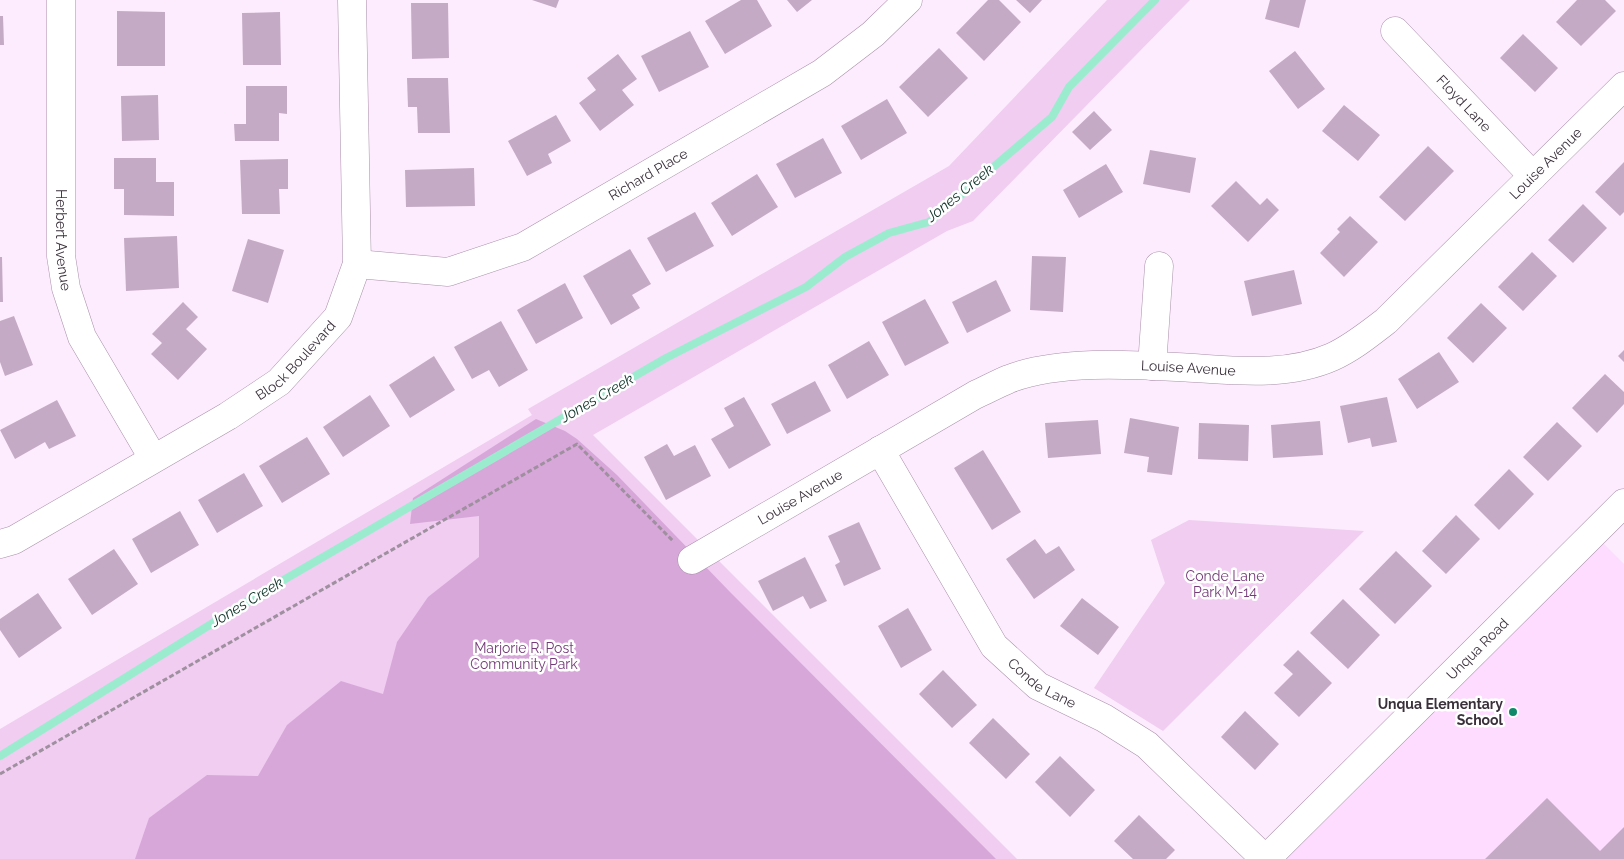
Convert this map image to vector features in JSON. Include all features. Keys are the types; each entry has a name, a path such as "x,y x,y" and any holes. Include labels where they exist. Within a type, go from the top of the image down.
{"street":[{"name":"Herbert Avenue","path":"61,0 60,256 66,288 82,337 153,458"},
{"name":"Block Boulevard","path":"0,544 14,540 228,416 279,382 338,317 357,264 352,0"},
{"name":"Richard Place","path":"357,264 448,272 523,247 822,73 873,34 908,0"},
{"name":"Floyd Lane","path":"1395,31 1533,176"},
{"name":"Louise Avenue","path":"692,560 975,395 1010,378 1041,371 1088,366 1152,366 1258,372 1288,369 1331,357 1364,338 1386,321 1624,86"},
{"path":"1152,366 1159,266"},
{"name":"Conde Lane","path":"880,450 994,646 1038,686 1104,718 1147,745 1265,859"},
{"name":"Unqua Road","path":"1265,859 1624,503"}],"path":[{"path":"0,774 577,444 692,560"}],"shaded area":[{"name":"Unqua Elementary School","path":"1590,530 1624,564 1624,859 1250,859"}],"green space":[{"name":"Marjorie R. Post Community Park","path":"1107,0 1190,0 973,221 947,231 593,435 1017,859 0,859 0,729 532,415 528,409 949,166"},
{"name":"Marjorie R. Post Community Park","path":"536,419 565,431 577,439 617,475 731,593 996,859 135,859 149,818 207,775 258,776 287,725 341,681 383,694 397,642 428,597 479,557 479,516 410,524 413,498"},
{"name":"Conde Lane Park M-14","path":"1189,520 1364,531 1163,731 1094,688 1165,583 1151,540"}],"building":[{"path":"532,0 559,0 556,8"},
{"path":"741,0 757,0 772,26 725,54 705,21"},
{"path":"787,0 812,0 797,12"},
{"path":"988,0 999,0 1021,22 984,61 956,33"},
{"path":"1016,0 1042,0 1030,13"},
{"path":"1270,0 1306,0 1299,28 1265,19"},
{"path":"1577,0 1605,0 1616,11 1581,46 1556,22"},
{"path":"411,3 448,3 449,58 412,59"},
{"path":"117,11 165,12 165,66 117,66"},
{"path":"280,12 281,65 243,65 242,13"},
{"path":"0,16 3,16 4,45 0,45"},
{"path":"690,31 709,67 659,92 641,56"},
{"path":"1523,34 1558,68 1535,92 1500,58"},
{"path":"939,48 968,78 928,117 899,87"},
{"path":"1295,51 1325,89 1298,109 1269,71"},
{"path":"618,54 637,79 622,90 634,105 600,131 579,103 596,90 587,78"},
{"path":"407,78 448,78 450,133 418,133 417,107 408,107"},
{"path":"246,86 287,86 287,114 279,113 279,141 235,141 234,124 246,124"},
{"path":"158,95 159,140 122,141 121,96"},
{"path":"887,99 907,133 861,160 841,126"},
{"path":"1344,105 1380,135 1358,161 1322,131"},
{"path":"1094,111 1112,130 1090,150 1072,132"},
{"path":"556,115 571,141 548,154 552,163 527,176 508,141"},
{"path":"823,138 842,173 795,198 776,164"},
{"path":"1428,146 1454,171 1405,221 1379,197"},
{"path":"1150,150 1196,158 1190,193 1143,184"},
{"path":"114,158 156,158 156,182 174,182 174,216 124,215 124,189 114,189"},
{"path":"288,159 288,189 279,189 280,214 242,214 240,160"},
{"path":"1624,162 1624,212 1620,216 1595,192"},
{"path":"1106,164 1123,192 1079,218 1063,190"},
{"path":"474,168 475,206 406,207 405,170"},
{"path":"757,174 778,207 732,236 711,203"},
{"path":"1236,181 1260,205 1267,198 1279,210 1248,242 1211,206"},
{"path":"1583,204 1607,228 1573,263 1548,240"},
{"path":"695,212 714,246 666,272 647,238"},
{"path":"1350,216 1378,242 1344,277 1320,253 1340,232 1337,229"},
{"path":"177,236 179,288 126,291 124,238"},
{"path":"248,239 284,250 268,303 232,291"},
{"path":"630,249 651,284 632,295 640,308 611,325 583,276"},
{"path":"1532,252 1557,276 1523,311 1498,287"},
{"path":"1032,256 1066,257 1063,312 1030,310"},
{"path":"0,257 2,257 3,302 0,302"},
{"path":"1294,270 1302,304 1252,316 1244,281"},
{"path":"996,280 1011,311 967,333 952,302"},
{"path":"565,283 583,318 536,344 517,310"},
{"path":"925,299 949,343 905,366 882,322"},
{"path":"183,302 198,317 186,329 207,349 178,380 151,354 162,343 152,334"},
{"path":"1481,303 1507,328 1473,363 1447,338"},
{"path":"14,316 33,365 5,376 0,362 0,321"},
{"path":"501,321 528,370 499,387 489,370 472,379 454,347"},
{"path":"869,341 889,375 847,399 828,365"},
{"path":"1624,350 1624,362 1618,356"},
{"path":"1439,352 1459,382 1417,409 1398,379"},
{"path":"434,356 455,390 410,418 389,385"},
{"path":"1605,374 1624,392 1624,404 1597,433 1572,408"},
{"path":"815,381 831,411 787,434 771,404"},
{"path":"370,395 390,426 343,457 323,427"},
{"path":"744,397 771,445 729,469 711,439 734,426 724,408"},
{"path":"1387,397 1397,442 1372,447 1370,438 1348,443 1340,406"},
{"path":"57,400 76,436 49,449 45,442 15,459 0,430"},
{"path":"1130,418 1179,427 1172,475 1147,472 1149,457 1124,453"},
{"path":"1098,420 1101,454 1048,458 1045,423"},
{"path":"1320,421 1323,455 1273,458 1271,425"},
{"path":"1557,422 1582,446 1548,481 1523,457"},
{"path":"1199,423 1249,425 1248,461 1198,459"},
{"path":"307,437 330,474 282,503 259,466"},
{"path":"667,444 674,456 695,445 711,476 666,500 644,457"},
{"path":"983,450 1021,512 992,530 954,468"},
{"path":"1509,469 1534,494 1499,530 1474,505"},
{"path":"244,473 263,506 217,533 198,500"},
{"path":"180,511 199,545 151,573 132,539"},
{"path":"1456,515 1480,539 1446,574 1422,551"},
{"path":"859,522 881,569 844,586 835,565 840,562 828,536"},
{"path":"1035,539 1046,554 1059,546 1075,570 1034,599 1006,559"},
{"path":"114,549 138,584 92,615 68,579"},
{"path":"1396,551 1432,586 1395,624 1359,589"},
{"path":"805,557 827,601 810,609 803,596 773,611 758,581"},
{"path":"38,593 62,628 19,658 0,630 0,619"},
{"path":"1082,598 1119,627 1098,655 1060,626"},
{"path":"1343,599 1380,635 1348,669 1310,633"},
{"path":"908,608 932,650 901,668 878,626"},
{"path":"1298,650 1332,683 1299,717 1274,693 1293,674 1283,665"},
{"path":"943,670 977,705 952,728 919,694"},
{"path":"1245,711 1279,744 1255,770 1221,737"},
{"path":"993,718 1030,754 1006,779 969,743"},
{"path":"1060,756 1095,790 1070,817 1035,782"},
{"path":"1547,798 1600,851 1624,827 1624,859 1485,859"},
{"path":"1139,815 1175,850 1166,859 1133,859 1114,841"}],"waterway":[{"name":"Jones Creek","path":"0,756 256,596 666,358 806,287 845,257 889,233 929,222 1052,117 1069,87 1155,0"}],"place":[{"name":"Unqua Elementary School","path":"1513,712"}]}
